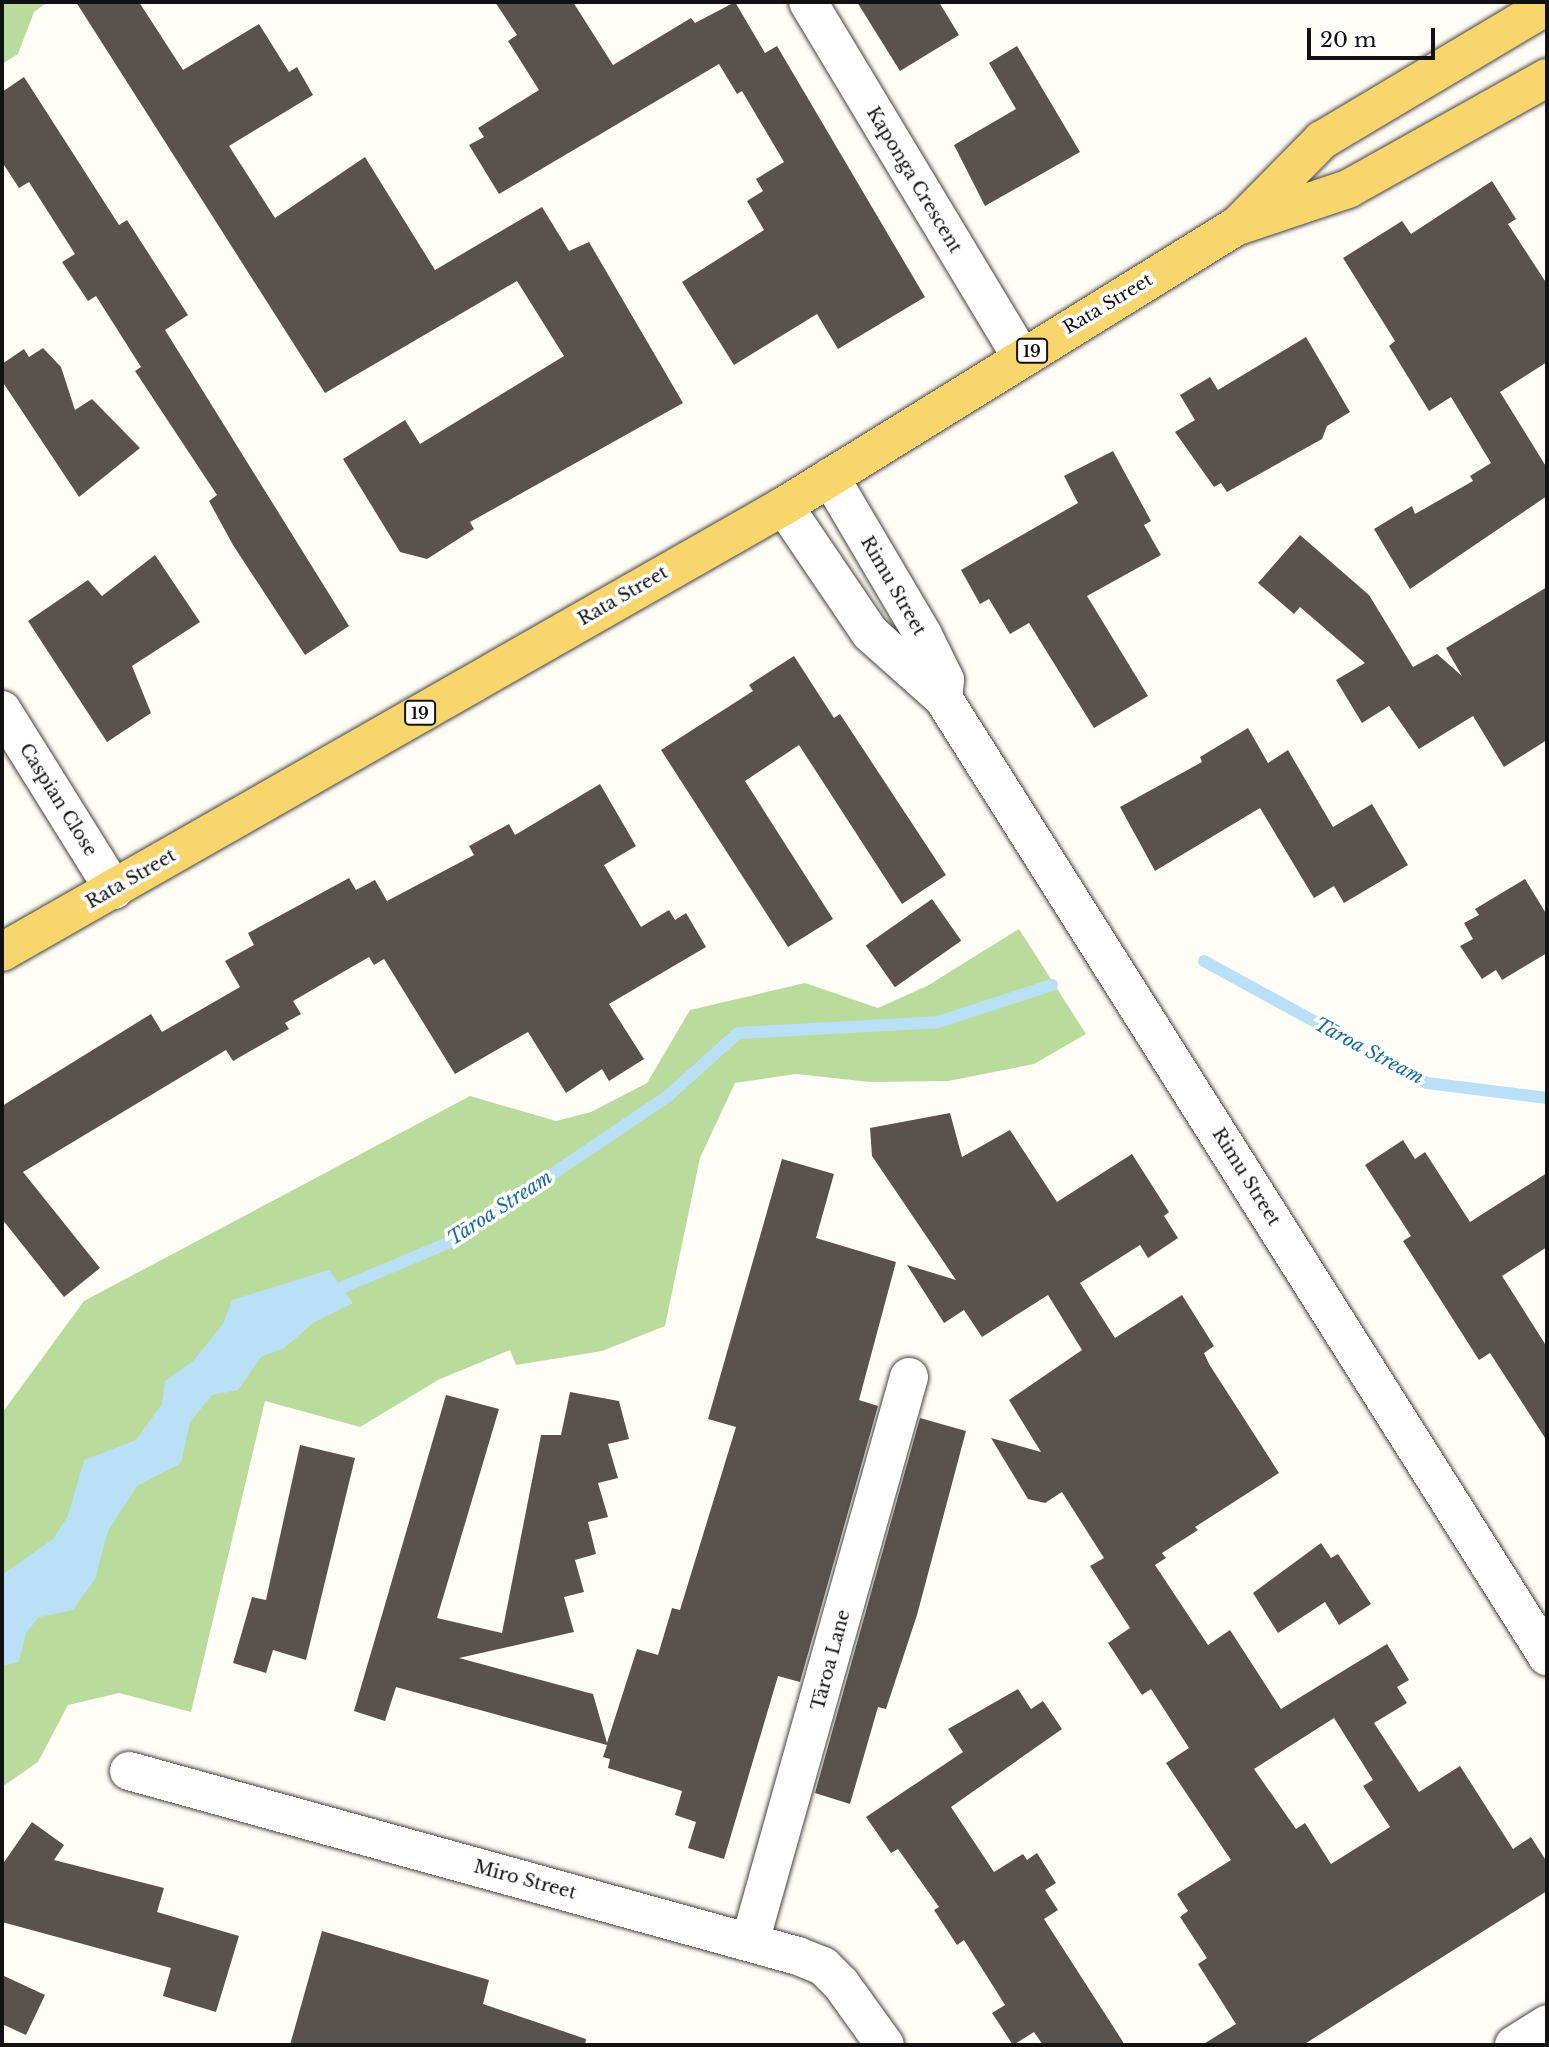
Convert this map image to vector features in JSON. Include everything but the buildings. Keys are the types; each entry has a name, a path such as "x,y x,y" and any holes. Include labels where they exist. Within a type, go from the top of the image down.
{"main road":[{"name":"Rata Street","path":"1235,227 1322,140 1547,6"},
{"name":"Rata Street","path":"2,952 784,506 1235,227 1348,189 1547,78"}],"street":[{"name":"Kaponga Crescent","path":"808,2 1021,358"},
{"name":"Rimu Street","path":"830,477 923,635 945,680 943,698"},
{"name":"Rimu Street","path":"784,506 870,633 943,698 1547,1656"},
{"name":"Caspian Close","path":"2,710 114,890"},
{"name":"Tāroa Lane","path":"750,1942 909,1377"},
{"name":"Miro Street","path":"130,1771 750,1942 822,1966 885,2045"},
{"path":"1514,2045 1547,2024"}],"green space":[{"path":"2,2 48,2 34,12 18,54 2,64"},
{"path":"1019,929 1086,1034 1034,1064 948,1081 870,1082 796,1074 735,1083 700,1158 665,1326 602,1351 516,1365 510,1350 438,1380 360,1427 265,1401 191,1712 119,1693 68,1705 38,1762 2,1787 2,1413 84,1301 470,1096 556,1121 591,1112 647,1083 690,1010 805,983 878,1008 927,986"}],"water":[{"path":"329,1270 353,1303 313,1323 284,1348 261,1357 238,1390 212,1395 190,1422 181,1463 137,1486 108,1531 95,1579 73,1610 39,1617 26,1633 19,1662 2,1666 2,1575 53,1539 68,1516 84,1460 136,1440 162,1404 165,1381 193,1361 223,1324 232,1300"}],"waterway":[{"name":"Tāroa Stream","path":"1204,961 1427,1083 1547,1098"},
{"name":"Tāroa Stream","path":"329,1293 453,1241 668,1096 738,1033 938,1022 1052,985"}]}
